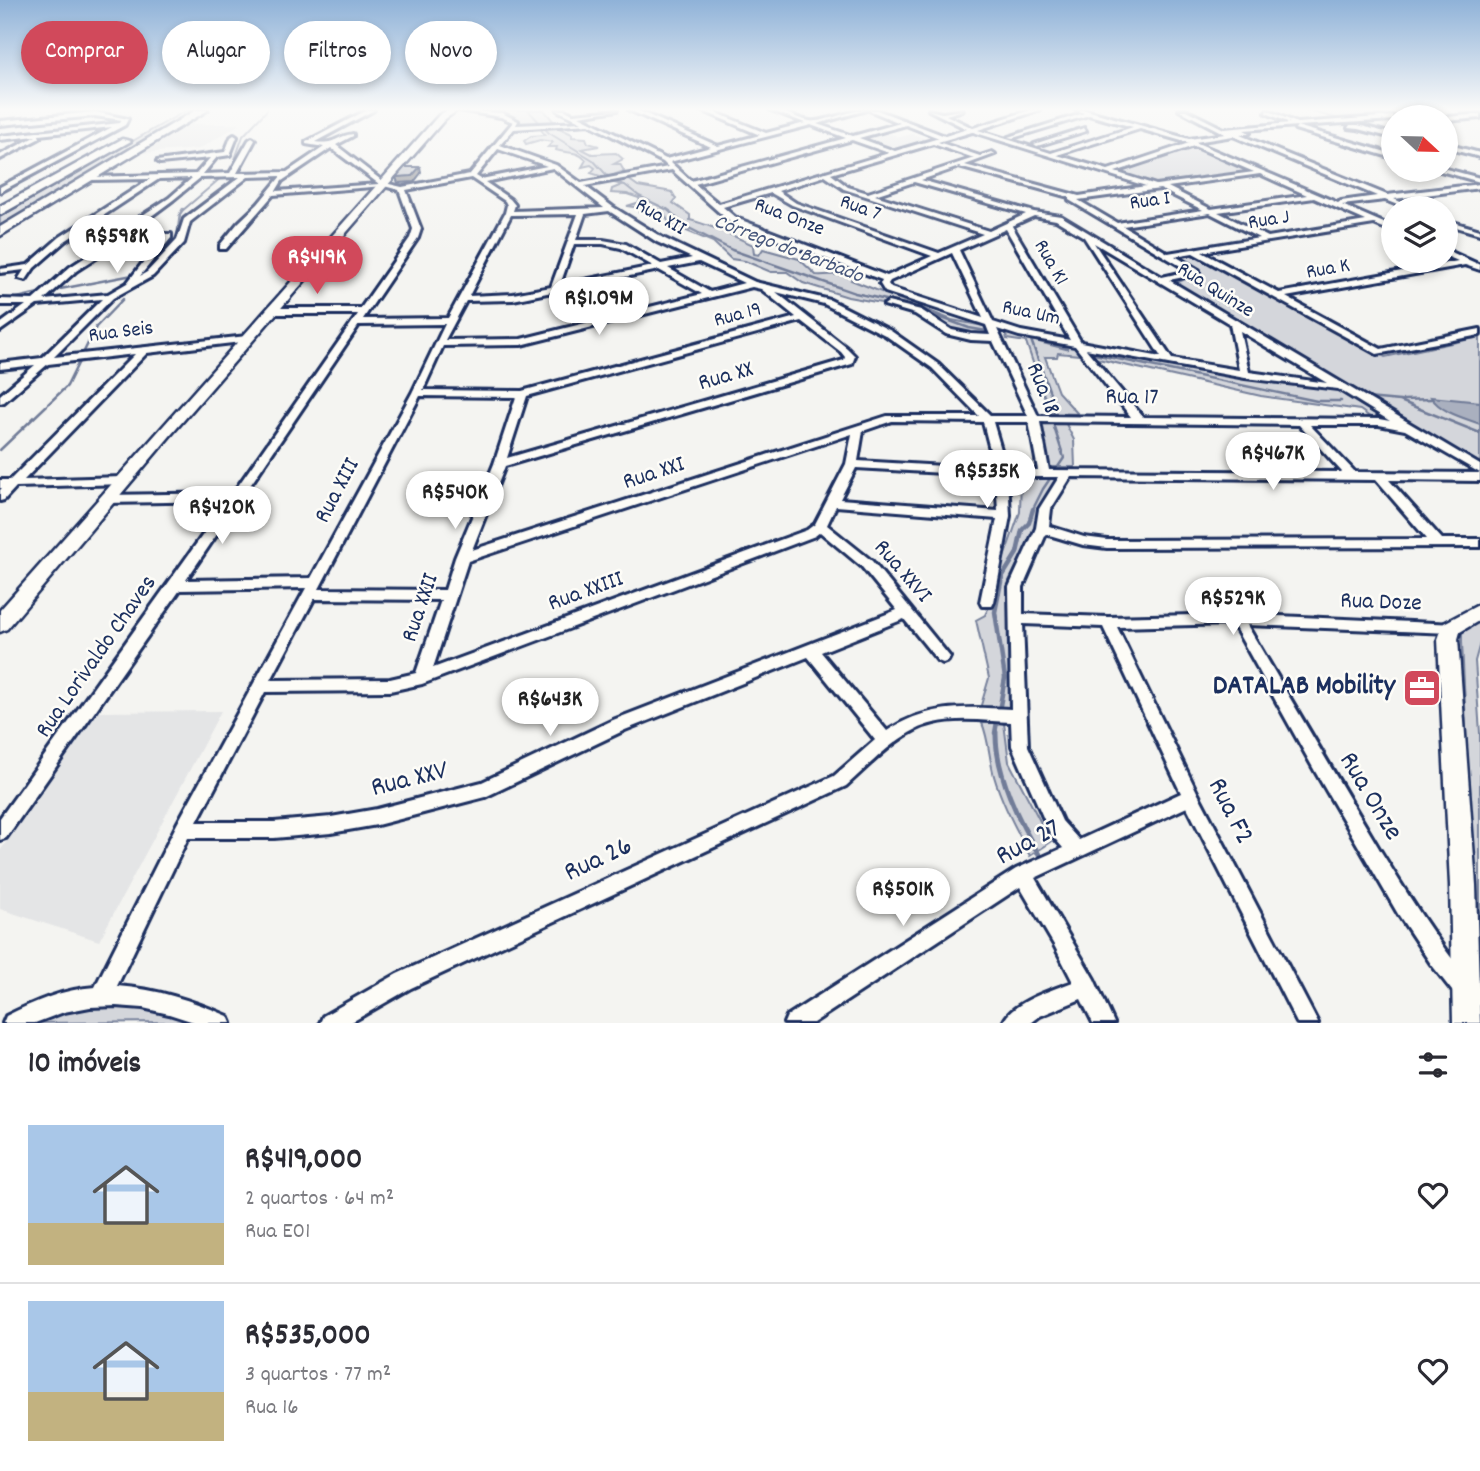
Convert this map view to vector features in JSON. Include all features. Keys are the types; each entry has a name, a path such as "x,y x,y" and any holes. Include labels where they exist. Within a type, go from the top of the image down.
{"main road":[{"path":"0,211 97,158"},
{"path":"0,232 125,158"},
{"path":"0,624 106,499 407,158"},
{"path":"1468,1023 1448,639 1451,628 1480,611"}],"street":[{"path":"0,190 60,158"},
{"path":"160,161 196,158"},
{"path":"0,328 35,303 73,269 172,199 214,158"},
{"path":"233,174 242,158"},
{"path":"223,247 280,180 313,158"},
{"path":"351,158 382,185"},
{"path":"271,193 382,185 402,189 472,176 487,158"},
{"name":"Rua XII","path":"530,158 554,166 610,209 660,240 758,285 827,302 888,333 935,366 987,418"},
{"name":"Rua Onze","path":"659,158 674,168 716,207 753,229 887,279"},
{"path":"665,161 679,158"},
{"path":"690,183 782,158"},
{"path":"716,207 879,158"},
{"path":"867,195 981,158"},
{"path":"1051,158 1158,187 1265,239"},
{"path":"1060,158 1127,184"},
{"path":"1110,172 1145,158"},
{"path":"1230,158 1381,222"},
{"path":"1295,158 1381,197"},
{"path":"958,165 1073,201 1196,272 1164,279"},
{"path":"479,181 554,166"},
{"path":"581,185 674,168"},
{"path":"1073,201 1263,172 1381,224"},
{"path":"0,400 43,363 110,296 150,274 181,241 187,221 248,174"},
{"path":"92,178 290,174"},
{"path":"826,174 846,188 989,233"},
{"path":"1458,174 1480,180"},
{"path":"472,176 508,200 511,205 509,213 610,209"},
{"path":"0,271 28,267 157,177"},
{"name":"Rua Quinze","path":"915,180 1033,214 1058,218 1480,470"},
{"path":"1391,196 1480,186"},
{"name":"Rua Lorivaldo Chaves","path":"0,832 176,584 414,238 417,229 402,189"},
{"name":"Rua 7","path":"772,190 794,204 940,256"},
{"name":"Rua I","path":"1115,225 1314,196"},
{"path":"1340,203 1381,197"},
{"path":"1073,201 1141,248 1178,269"},
{"path":"555,288 582,212"},
{"name":"Rua XIII","path":"102,994 183,830 509,213"},
{"path":"887,279 1033,214"},
{"name":"Rua J","path":"1168,255 1376,222"},
{"name":"Rua K1","path":"1008,225 1076,342 1138,418"},
{"path":"1458,226 1480,232"},
{"path":"1086,235 1168,360"},
{"path":"128,286 168,236"},
{"path":"572,242 603,242 623,246 708,294"},
{"path":"1141,248 1153,246"},
{"name":"Rua 18","path":"956,250 1034,418 1046,473"},
{"path":"1195,251 1380,352 1480,332"},
{"path":"1458,252 1480,262"},
{"path":"1458,258 1480,268"},
{"path":"463,299 513,297 699,259"},
{"name":"Rua K","path":"1279,296 1466,262"},
{"path":"23,278 28,267"},
{"name":"Rua Um","path":"887,279 884,284 888,290 992,325 1042,338 1076,342 1245,375 1341,387"},
{"path":"439,343 521,342 708,294 758,285"},
{"name":"Rua XX","path":"500,464 849,362 850,356 758,285"},
{"path":"3,302 35,303 110,296"},
{"path":"888,305 918,313 949,332 998,338"},
{"path":"271,311 452,321"},
{"name":"Rua 19","path":"416,393 522,394 802,318"},
{"path":"1234,323 1245,375"},
{"name":"Rua Seis","path":"0,366 247,339"},
{"path":"0,497 17,483 96,397 145,349"},
{"name":"Rua XXII","path":"422,678 462,558 500,464 522,394"},
{"name":"Rua 17","path":"858,430 900,417 1379,422 1408,427"},
{"path":"987,418 1002,473 1004,516 987,602"},
{"path":"1303,423 1353,477"},
{"path":"820,526 852,464 858,430"},
{"name":"Rua XXI","path":"462,558 858,430"},
{"path":"852,464 1002,473 1480,477"},
{"path":"1065,474 1045,509 1042,528 1016,587 1014,716 1020,746 1041,798 1056,827 1076,850"},
{"path":"1380,477 1439,544"},
{"path":"0,484 122,481"},
{"path":"106,499 234,497"},
{"path":"834,502 1004,516"},
{"name":"Rua XXVI","path":"820,526 867,564 943,657"},
{"name":"Rua XXIII","path":"259,686 390,685 422,678 801,537 820,526"},
{"path":"1042,528 1083,541 1107,544 1480,543"},
{"path":"176,584 449,596"},
{"name":"Rua XXV","path":"183,830 274,830 331,825 377,817 485,789 619,725 907,612"},
{"name":"Rua Doze","path":"1016,619 1108,622 1237,619 1451,628"},
{"name":"Rua Onze","path":"1237,619 1325,776 1397,895 1431,949 1467,993"},
{"name":"Rua F2","path":"1108,622 1191,797 1308,1023"},
{"path":"811,650 886,742"},
{"name":"Rua 26","path":"330,1023 404,981 840,781 898,732 923,719 953,714 1014,716"},
{"name":"Rua 27","path":"794,1023 1028,873 1191,797"},
{"path":"1028,873 1104,1023"},
{"path":"1013,1023 1033,1009 1087,986"},
{"path":"13,1023 66,1001 102,994 189,1007 221,1023"}],"shaded area":[{"path":"104,158 118,158 0,227 0,217"},
{"path":"583,158 622,158 614,164 620,164 624,171 606,178 591,173 595,168 591,165 582,167 586,160"},
{"path":"1156,158 1224,158 1258,172 1155,185 1114,172"},
{"path":"625,177 638,186 672,192 676,199 673,203 690,215 690,220 753,245 754,254 759,255 763,249 799,259 816,275 839,274 853,277 851,280 952,320 984,326 987,335 957,331 909,308 848,297 803,283 787,272 771,272 745,261 731,259 713,242 675,226 668,221 664,213 655,209 639,212 640,208 627,206 640,202 639,198 611,193 612,189 622,185 607,181"},
{"path":"1195,252 1385,357 1480,337 1480,465 1176,283 1199,273 1173,256"},
{"path":"1005,331 1073,344 1080,355 1058,353 1057,357 1045,357 1058,392 1078,414 1050,413 1026,342 1007,339"},
{"path":"1086,346 1231,375 1341,391 1393,420 1370,417 1360,410 1261,396 1094,358"},
{"path":"1039,422 1065,422 1074,440 1075,467 1050,467"},
{"path":"1021,476 1060,476 1038,512 1034,531 1009,581 1012,674 1009,708 979,712 989,678 976,620 985,615 993,599 1000,569 1020,512"},
{"path":"1480,617 1480,643 1475,661 1480,733 1480,1023 1462,633"},
{"path":"221,711 99,941 0,909 0,851 95,712"},
{"path":"982,723 1004,723 1009,762 1051,842 1030,856 997,786"},
{"path":"101,999 183,1016 183,1022 17,1023"}],"water":[{"path":"1431,397 1480,402 1480,424 1446,411"}],"building":[{"path":"405,167 420,167 412,176 396,177"}],"waterway":[{"path":"228,172 236,158"},
{"name":"Córrego do Barbado","path":"589,158 612,181 625,185 639,196 668,210"},
{"path":"182,211 223,176"},
{"path":"50,291 143,273 177,238 183,209"},
{"name":"Córrego do Barbado","path":"668,210 685,226 732,250 855,293 904,304 969,328 992,332"},
{"path":"0,302 43,292"},
{"path":"0,450 67,386 96,327 123,299"},
{"name":"Córrego do Barbado","path":"1005,333 1067,349"},
{"path":"1031,340 1054,404 1054,427 1064,458 1033,509"},
{"name":"Córrego do Barbado","path":"1094,354 1317,401 1341,401"},
{"name":"Córrego do Barbado","path":"1367,398 1400,401 1480,433"},
{"path":"1403,400 1432,399"},
{"path":"995,733 1005,678 995,612 1002,577 1017,553 1022,530 1029,523 1033,509"},
{"path":"996,732 1000,764 1010,797 1040,856"}],"place":[{"name":"DATALAB Mobility","path":"1422,688"}]}
